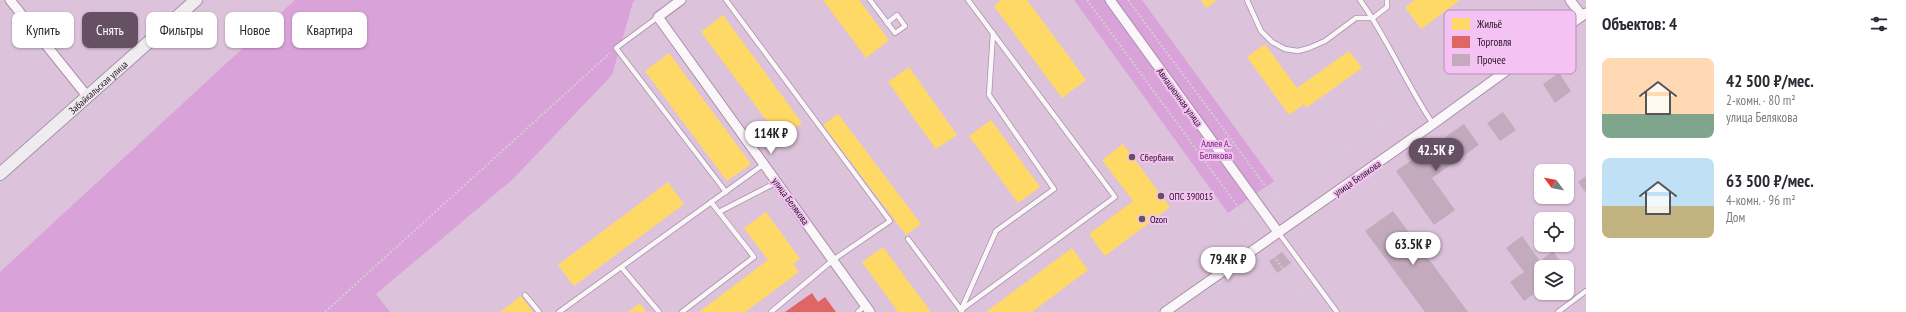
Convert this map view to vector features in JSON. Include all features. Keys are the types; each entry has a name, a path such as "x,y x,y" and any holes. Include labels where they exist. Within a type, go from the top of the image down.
{"street":[{"path":"10,0 87,96"},
{"name":"Забайкальская улица","path":"0,174 196,0"},
{"path":"658,16 682,0"},
{"name":"Авиационная улица","path":"1110,0 1278,232"},
{"path":"1570,0 1584,15"},
{"name":"улица Белякова","path":"658,16 868,308"},
{"name":"улица Белякова","path":"1165,312 1502,74"}],"lane":[{"path":"726,0 890,221 833,260 772,312"},
{"path":"870,0 887,23"},
{"path":"961,311 1115,197 968,0"},
{"path":"1247,0 1260,31 1272,42 1286,49 1298,50 1309,48 1325,41 1356,18 1373,18 1387,7 1386,0"},
{"path":"1360,0 1373,18 1416,98 1433,124"},
{"path":"658,16 616,48 726,192"},
{"path":"961,311 996,231 1054,189 989,95 993,33"},
{"path":"559,312 622,268 764,164"},
{"path":"719,212 777,182"},
{"path":"682,312 754,257 711,202"},
{"path":"1278,232 1337,312"},
{"path":"908,239 961,311"},
{"path":"622,268 658,312"},
{"path":"1558,312 1586,291"},
{"path":"525,295 539,312"},
{"path":"858,312 868,308"}],"path":[{"path":"639,31 640,13 644,5 651,0"},
{"path":"1087,0 1302,294 1316,283"},
{"path":"1128,0 1275,199"},
{"path":"325,312 616,48"},
{"path":"1119,312 1247,219"}],"green space":[{"path":"295,0 635,0 633,2 612,75 513,179 376,294 390,312 0,312 0,272 243,48 284,48 284,12 282,12"},
{"name":"Аллея А. Белякова","path":"1074,0 1142,0 1274,181 1228,213"}],"building: Жильё":[{"path":"823,0 859,0 889,40 866,58"},
{"path":"1001,0 1027,0 1086,80 1062,98 994,6"},
{"path":"1201,0 1217,0 1206,8"},
{"path":"1415,0 1460,0 1447,10 1444,10 1444,12 1421,29 1405,7"},
{"path":"723,15 802,123 780,139 701,32"},
{"path":"1265,44 1297,88 1349,51 1362,68 1306,108 1304,104 1289,115 1247,57"},
{"path":"669,53 751,164 727,181 645,71"},
{"path":"909,67 957,135 936,149 888,82"},
{"path":"838,114 921,224 906,235 823,125"},
{"path":"991,120 1040,187 1018,203 969,136"},
{"path":"1123,144 1170,207 1105,256 1089,234 1133,201 1102,160"},
{"path":"668,182 684,204 574,286 558,265"},
{"path":"766,212 800,259 793,264 799,272 745,312 699,312 768,260 744,228"},
{"path":"883,247 931,312 898,312 862,262"},
{"path":"1072,248 1088,270 1032,312 986,312"},
{"path":"521,296 533,312 500,312"},
{"path":"640,303 646,312 628,312"}],"building: Торговля":[{"path":"812,293 818,302 825,297 836,312 785,312"}],"building: Прочее":[{"path":"1560,74 1571,91 1555,103 1543,84"},
{"path":"1503,112 1516,130 1500,141 1487,123"},
{"path":"1464,124 1479,145 1432,178 1455,210 1434,225 1396,171"},
{"path":"1586,176 1586,193 1578,182"},
{"path":"1393,211 1468,312 1425,312 1365,231"},
{"path":"1522,236 1539,260 1534,260 1534,294 1524,301 1510,282 1524,272 1506,248"},
{"path":"1282,252 1291,263 1277,273 1269,261"},
{"path":"1552,252 1554,252 1559,260 1541,260"}],"place":[{"name":"Сбербанк","path":"1132,157"},
{"name":"ОПС 390015","path":"1161,196"},
{"name":"Ozon","path":"1142,219"}]}
